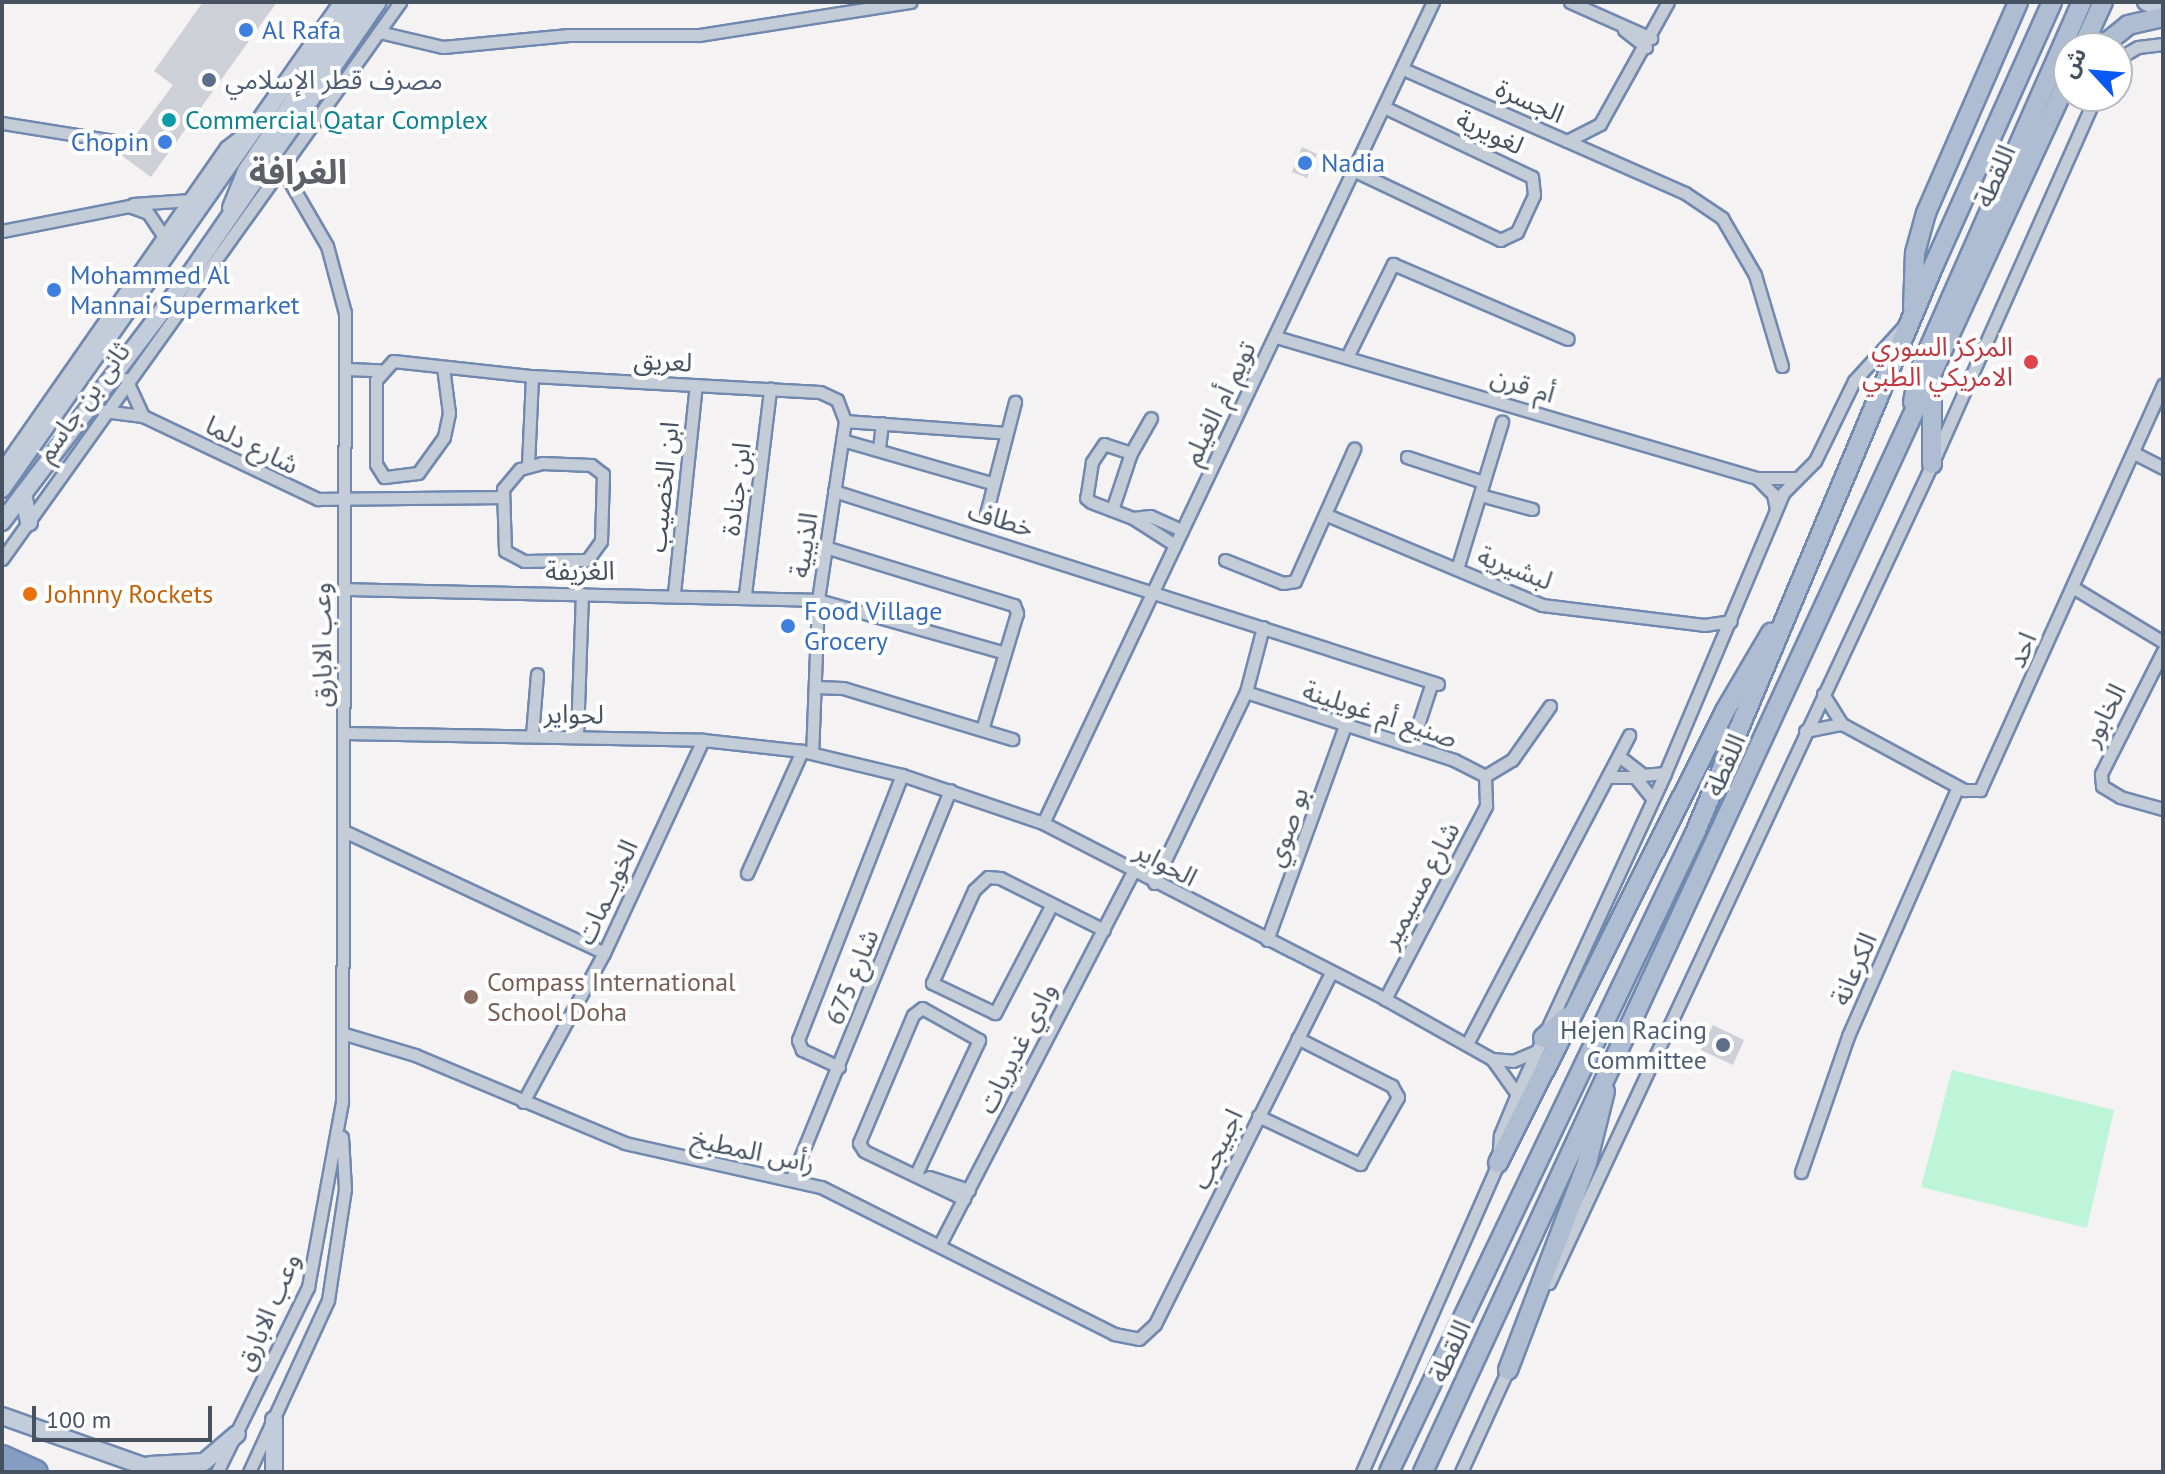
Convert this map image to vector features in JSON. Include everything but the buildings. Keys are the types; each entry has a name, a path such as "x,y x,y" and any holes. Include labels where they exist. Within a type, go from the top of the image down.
{"highway":[{"path":"2,1457 36,1472"}],"main road":[{"name":"ثانى بن جاسم","path":"2,489 343,2"},
{"path":"229,217 246,171 360,2"},
{"path":"327,53 367,2"},
{"name":"ثانى بن جاسم","path":"2,522 229,217 378,2"},
{"path":"1914,316 1914,264 1926,213 2018,2"},
{"name":"اللقطة","path":"1389,1472 1695,833 1914,316 2052,2"},
{"path":"1910,425 1919,371 2082,2"},
{"path":"2089,32 2103,2"},
{"path":"2146,2 2163,10"},
{"path":"2119,32 2128,25 2163,17"},
{"name":"اللقطة","path":"1423,1472 2054,112"},
{"path":"148,326 149,350"},
{"path":"1932,380 1932,464"},
{"path":"23,494 29,522"},
{"path":"1498,1163 1736,690 1793,601"},
{"path":"1541,1044 1577,1007"},
{"path":"1508,1370 1595,1141 1607,1073"},
{"path":"2,1416 109,1454 131,1469 160,1472"},
{"path":"274,1420 274,1472"},
{"path":"131,1469 196,1465 237,1434"}],"street":[{"name":"ثانى بن جاسم","path":"2,559 103,411 400,2"},
{"path":"379,32 443,47 568,35 699,35 910,2"},
{"name":"تويم أم الغيلم","path":"1043,823 1386,108 1433,2"},
{"path":"1570,2 1648,42"},
{"name":"الجسرة","path":"1403,69 1567,141 1600,124 1668,2"},
{"path":"2133,50 2163,44"},
{"name":"لغويرية","path":"1355,171 1500,240 1517,232 1534,195 1532,177 1386,108"},
{"path":"1461,1472 1932,464 2089,112"},
{"path":"2,123 115,141"},
{"name":"ثانى بن جاسم","path":"2,468 226,147 257,123"},
{"path":"1567,141 1685,193 1722,218 1755,275 1782,366"},
{"name":"وعب الابارق","path":"217,1472 308,1287 340,1112 345,1034 343,589 346,369 336,267 280,165"},
{"path":"267,182 294,190"},
{"path":"2,231 129,206 191,200"},
{"path":"129,206 155,220 165,238"},
{"path":"1347,357 1384,272 1393,264 1568,339"},
{"name":"اللقطة","path":"1362,1472 1498,1163 1500,1135 1517,1094 1665,773 1776,510 1788,486 1815,461 1854,381 1914,316"},
{"name":"أم قرن","path":"1276,337 1757,478 1801,477"},
{"name":"لعريق","path":"346,369 379,370 393,361 532,376 829,394 842,407 845,421"},
{"path":"379,370 377,468 388,479 410,478 427,463 447,429 443,367"},
{"path":"528,465 532,376"},
{"path":"126,379 143,416"},
{"name":"احد","path":"1958,787 1974,792 1985,784 2163,384"},
{"name":"ابن الخصيب","path":"674,593 696,385"},
{"name":"ابن جنادة","path":"745,594 770,389"},
{"path":"986,514 1015,402"},
{"name":"شارع دلما","path":"103,411 143,416 309,496 345,499 502,497"},
{"path":"1112,510 1131,453 1151,418"},
{"path":"994,484 879,448 842,440 845,421 1007,433"},
{"path":"1457,569 1502,422"},
{"path":"879,448 882,423"},
{"name":"الذيبية","path":"747,873 807,752 815,687 818,600 842,440"},
{"path":"1131,453 1104,444 1092,462 1086,498 1133,518 1175,545"},
{"path":"1225,560 1292,583 1327,515 1354,449"},
{"path":"2134,453 2163,468"},
{"path":"1407,457 1483,482"},
{"path":"528,465 600,470 604,484 596,553 582,561 511,558 503,543 502,497 510,477 528,465"},
{"path":"410,478 412,498"},
{"path":"1757,478 1773,494 1776,510"},
{"name":"خطاف","path":"834,491 1154,589"},
{"path":"1480,495 1532,509"},
{"name":"لبشيرية","path":"1327,515 1542,605 1697,624 1731,621"},
{"path":"1133,518 1150,516 1182,530"},
{"path":"825,547 1011,603 1017,613 982,730"},
{"path":"2074,588 2163,642"},
{"name":"الغريفة","path":"343,589 745,594 818,600 1005,653"},
{"path":"1154,589 1435,683 1411,746"},
{"path":"577,736 582,594"},
{"path":"1697,624 1721,646"},
{"path":"1154,883 1246,692 1263,627"},
{"name":"الخابور","path":"2163,651 2101,774 2102,786 2120,797 2163,809"},
{"path":"532,735 537,674"},
{"path":"815,687 843,688 1012,739"},
{"name":"صنيع أم غويلينة","path":"1246,692 1411,746 1485,776"},
{"path":"1823,694 1842,724 1958,787"},
{"path":"1485,776 1512,760 1550,706"},
{"path":"1805,731 1842,724"},
{"name":"بو صوي","path":"1267,940 1345,726"},
{"name":"لحواير","path":"345,733 703,740 807,752"},
{"path":"1467,1044 1629,735"},
{"name":"الخويــمات","path":"523,1102 604,953 703,740"},
{"name":"الحواير","path":"807,752 898,774 1043,823 1467,1044 1492,1059 1517,1094"},
{"path":"1619,756 1653,799"},
{"path":"1608,777 1665,773"},
{"path":"839,1067 802,1050 798,1040 890,810 898,774"},
{"name":"شارع مسيمير","path":"1385,999 1489,790 1485,776"},
{"name":"الكرعانة","path":"1801,1172 1848,1036 1958,787"},
{"name":"شارع 675","path":"791,1180 950,790"},
{"path":"344,831 604,953"},
{"name":"وادي غديريات","path":"940,1244 1133,872"},
{"path":"1051,906 995,1013 932,983 982,879 1000,878 1102,933"},
{"name":"اجبيجب","path":"1139,1339 1155,1324 1331,973"},
{"path":"917,1172 979,1040 922,1008 913,1015 859,1143 864,1151 966,1194"},
{"name":"رأس المطبخ","path":"345,1034 415,1055 523,1102 645,1149 791,1180 867,1206 1114,1334 1139,1339"},
{"path":"1258,1116 1360,1164 1398,1097 1392,1086 1297,1038"},
{"path":"1492,1059 1513,1061 1541,1044"},
{"name":"وعب الابارق","path":"249,1472 328,1300 345,1189 340,1112"}],"green space":[{"path":"1952,1070 2114,1110 2087,1228 1921,1187"}],"place":[{"name":"Al Rafa","path":"246,30"},
{"name":"مصرف قطر الإسلامي","path":"209,80"},
{"name":"Commercial Qatar Complex","path":"169,120"},
{"name":"Chopin","path":"165,142"},
{"name":"Nadia","path":"1305,163"},
{"name":"Mohammed Al Mannai Supermarket","path":"54,290"},
{"name":"المركز السوري الامريكي الطبي","path":"2031,362"},
{"name":"Johnny Rockets","path":"30,594"},
{"name":"Food Village Grocery","path":"788,626"},
{"name":"Compass International School Doha","path":"471,997"},
{"name":"Hejen Racing Committee","path":"1723,1045"}],"district":[{"name":"الغرافة","path":"298,172"}]}
